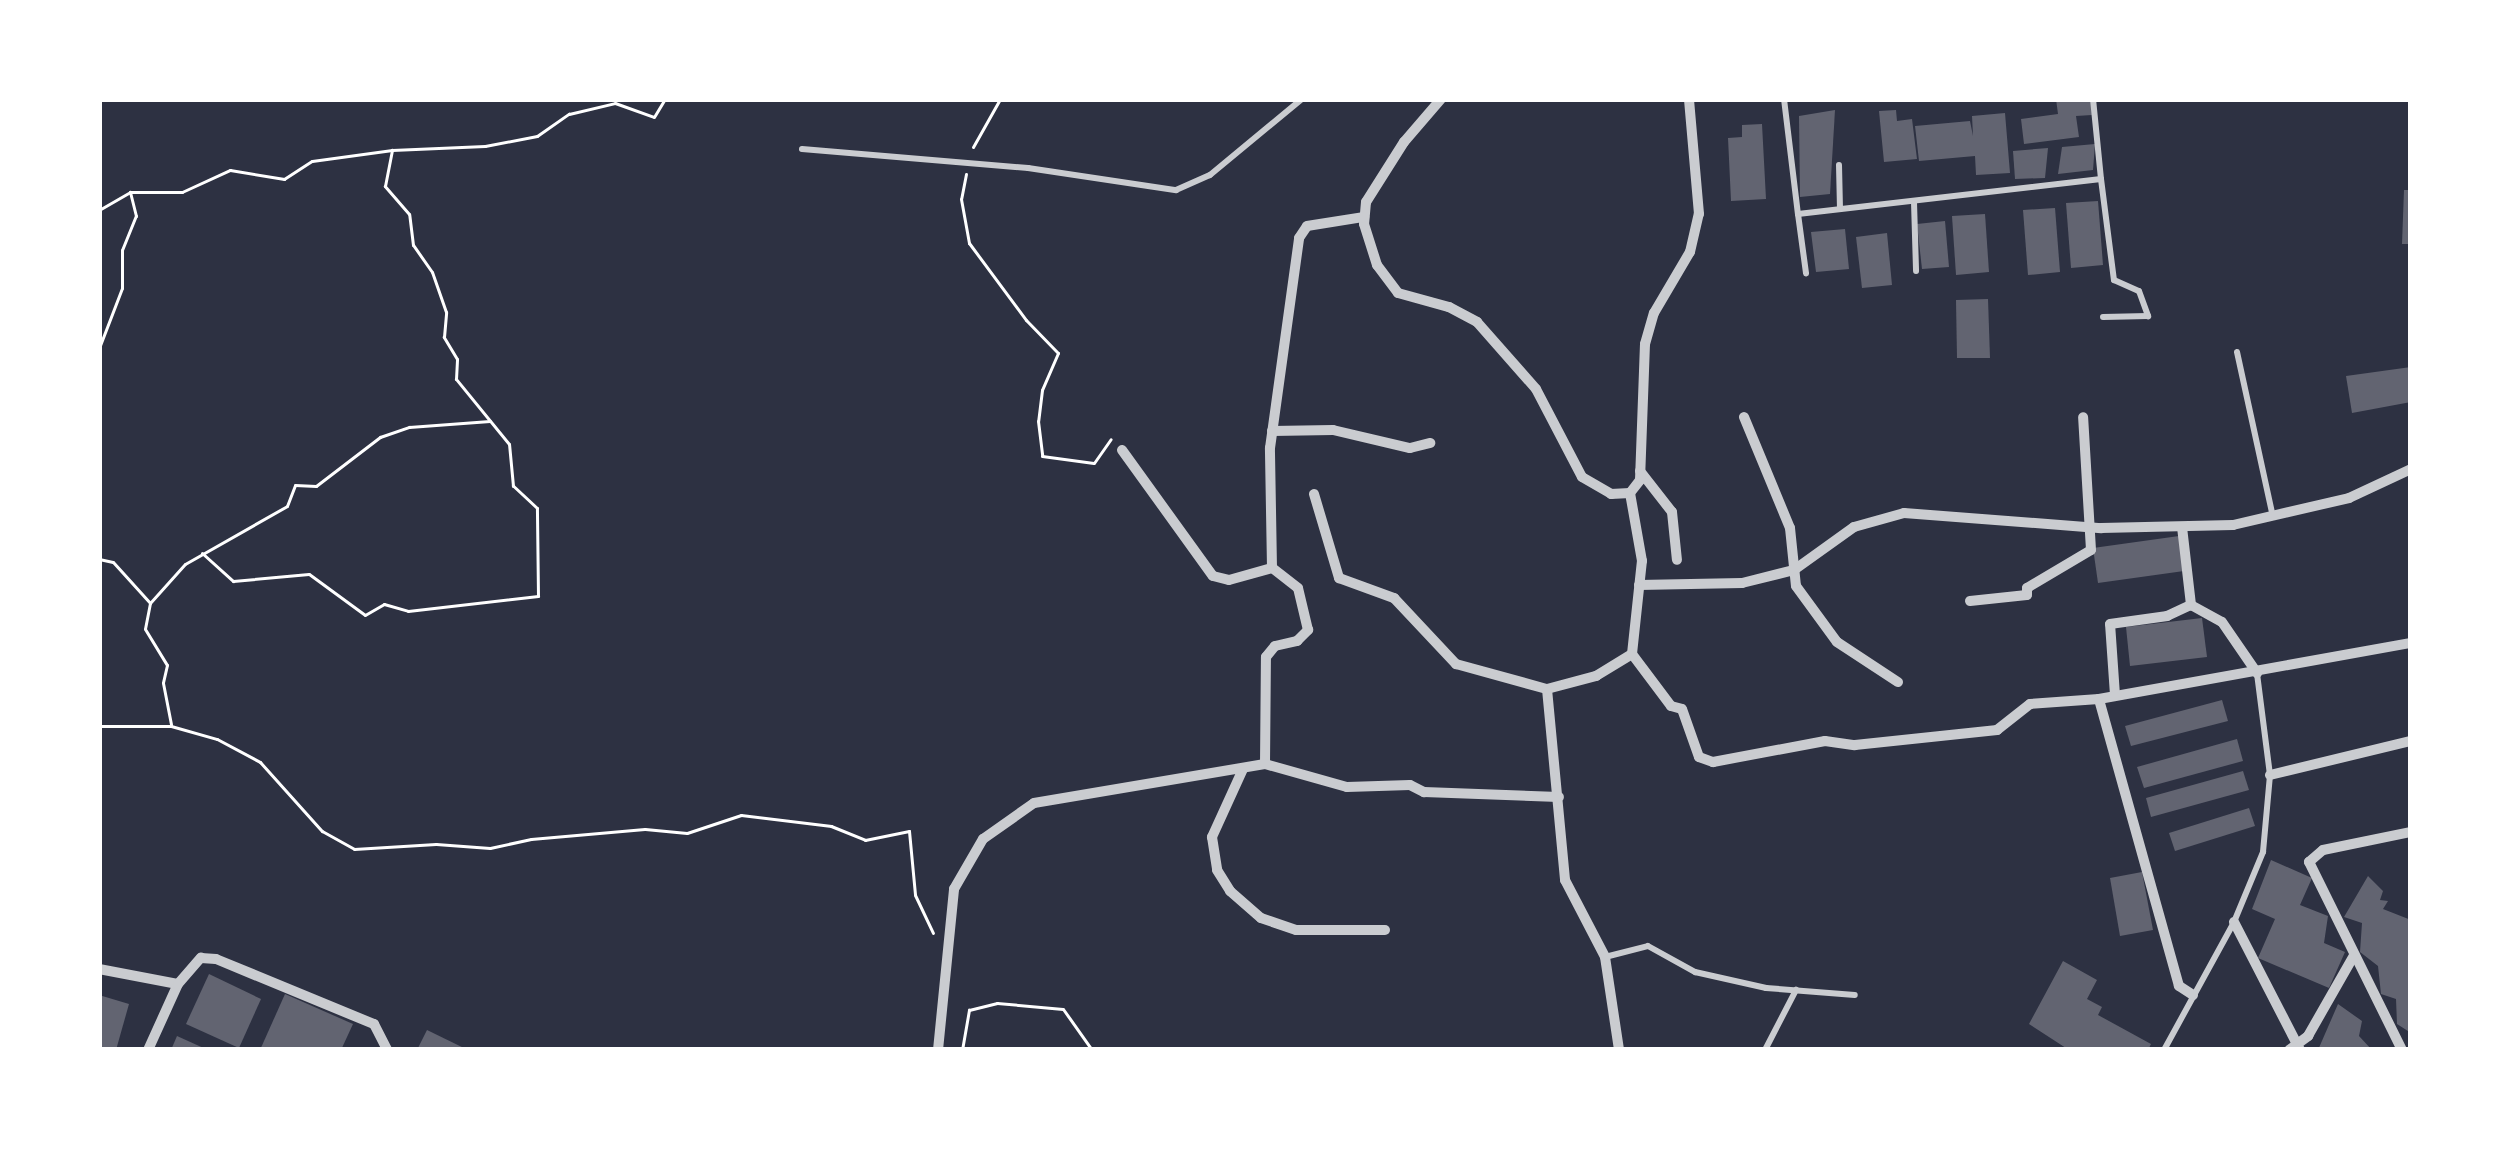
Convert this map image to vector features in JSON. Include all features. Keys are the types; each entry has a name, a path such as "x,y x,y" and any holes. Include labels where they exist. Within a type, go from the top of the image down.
{"street":[{"path":"1441,99 1385,170 1364,217 1377,265 1389,285 1411,298 1464,312 1477,322 1536,388 1582,477 1611,494 1630,493 1638,486 1648,328 1690,252 1699,214 1689,99"},
{"path":"1271,568 1272,431 1299,238 1307,226 1364,217"},
{"path":"1744,416 1790,528 1796,586 1817,622 1898,682"},
{"path":"1970,601 2027,595 2027,587 2091,550 2083,417"},
{"path":"1272,431 1333,430 1410,448 1430,443"},
{"path":"1122,449 1213,576 1229,580 1271,568"},
{"path":"1639,585 1742,583 1794,570 1854,526 1904,513 2090,526 2182,527 2273,517 2349,498 2411,469"},
{"path":"1640,471 1672,512 1677,560"},
{"path":"1630,493 1642,562 1632,654 1671,706 1682,709 1699,757 1713,762 1825,741 1855,745 1996,730 2030,704 2099,699 2411,643"},
{"path":"1314,494 1339,578 1394,598 1456,664 1547,689 1596,676 1632,654"},
{"path":"2182,527 2191,605"},
{"path":"1265,764 1266,657 1275,646 1304,638 1308,630 1298,587 1271,568"},
{"path":"2191,605 2222,622 2257,673"},
{"path":"2115,695 2110,624 2167,616 2191,605"},
{"path":"1547,689 1564,880 1605,957 1619,1050"},
{"path":"2099,699 2179,986 2193,994"},
{"path":"2270,775 2411,741"},
{"path":"938,1050 954,890 965,864 1009,817 1066,795 1265,764 1347,787 1410,785 1424,792 1559,797"},
{"path":"1243,769 1212,837 1211,853 1230,891 1261,918 1288,928 1385,930"},
{"path":"2402,1050 2311,869 2311,856 2411,832"},
{"path":"2234,922 2296,1049"},
{"path":"2296,1049 2354,957"},
{"path":"148,1050 192,963 216,959 374,1024 387,1050"},
{"path":"99,969 178,984"}],"lane":[{"path":"802,148 1062,172 1176,190 1210,175 1302,99"},
{"path":"1784,99 1806,273"},
{"path":"2093,99 2114,280 2139,291 2148,316 2103,317"},
{"path":"1839,165 1840,209"},
{"path":"1798,214 2101,179"},
{"path":"1914,202 1916,271"},
{"path":"2237,352 2273,517"},
{"path":"2164,1050 2234,922 2263,852 2270,775 2257,673"},
{"path":"1605,957 1648,946 1695,972 1855,995"},
{"path":"1765,1050 1796,990"}],"path":[{"path":"99,209 130,191 182,192 230,170 284,179 312,161 392,150 485,146 537,136 568,114 615,103 654,117 665,99"},
{"path":"1000,99 975,138 961,199 970,243 1026,320 1058,352 1042,390 1038,421 1042,456 1094,463 1109,437 1122,449"},
{"path":"202,553 233,581 309,574 364,614 384,604 408,611 538,596 537,508 513,486 509,444 466,397 456,379 457,359 444,337 446,312 432,272 413,245 409,214 386,186 392,150"},
{"path":"99,348 122,288 122,250 136,216 130,191"},
{"path":"99,381 99,392"},
{"path":"171,726 163,683 166,664 145,629 149,603 202,553 287,506 295,485 316,486 380,437 409,427 492,421"},
{"path":"99,559 113,562 149,603"},
{"path":"99,726 171,726 217,739 260,762 322,830 354,849 436,844 490,848 531,839 645,829 687,832 741,815 831,826 865,839 908,831 915,895 926,929 947,942"},
{"path":"962,1050 968,1010 997,1003 1063,1009 1092,1050"}],"building":[{"path":"2056,99 2091,99 2092,115 2076,116 2079,137 2024,144 2021,119 2058,114"},
{"path":"1835,110 1830,194 1800,197 1799,116"},
{"path":"1896,110 1897,121 1912,119 1917,159 1884,162 1879,111"},
{"path":"2005,113 2010,173 1976,175 1975,156 1919,161 1915,126 1970,121 1973,136 1972,116"},
{"path":"1762,124 1766,199 1731,201 1728,138 1742,137 1742,125"},
{"path":"2095,144 2093,170 2058,174 2062,147"},
{"path":"2048,148 2045,178 2015,179 2013,151"},
{"path":"2404,190 2411,190 2411,244 2402,244"},
{"path":"2098,201 2103,265 2071,268 2066,203"},
{"path":"2055,208 2060,272 2028,275 2023,210"},
{"path":"1985,214 1989,272 1956,275 1952,216"},
{"path":"1945,221 1949,267 1922,269 1917,224"},
{"path":"1845,229 1849,269 1816,272 1811,232"},
{"path":"1887,233 1892,285 1862,288 1856,237"},
{"path":"1988,299 1990,358 1957,358 1956,300"},
{"path":"2411,367 2411,402 2352,413 2346,376"},
{"path":"2179,536 2184,571 2098,583 2093,548"},
{"path":"2202,618 2207,657 2130,666 2126,627"},
{"path":"2222,700 2228,721 2131,746 2125,726"},
{"path":"2237,739 2243,761 2144,788 2137,767"},
{"path":"2243,771 2249,790 2151,817 2146,798"},
{"path":"2249,808 2255,826 2175,851 2169,833"},
{"path":"2271,860 2312,878 2300,905 2328,916 2324,943 2345,952 2329,988 2258,958 2275,919 2252,909"},
{"path":"2142,872 2153,930 2120,936 2110,878"},
{"path":"2368,876 2383,891 2380,900 2388,901 2383,909 2411,920 2411,1033 2397,1024 2396,999 2381,994 2378,966 2360,952 2362,923 2344,917"},
{"path":"2063,961 2097,980 2087,999 2102,1007 2098,1015 2151,1044 2148,1050 2069,1050 2029,1024"},
{"path":"209,974 261,999 239,1048 186,1024"},
{"path":"285,994 353,1024 341,1050 260,1050"},
{"path":"99,995 129,1004 116,1050 99,1050"},
{"path":"2338,1004 2362,1021 2359,1036 2372,1050 2318,1050"},
{"path":"427,1030 468,1050 417,1050"},
{"path":"177,1036 208,1050 171,1050"}]}
